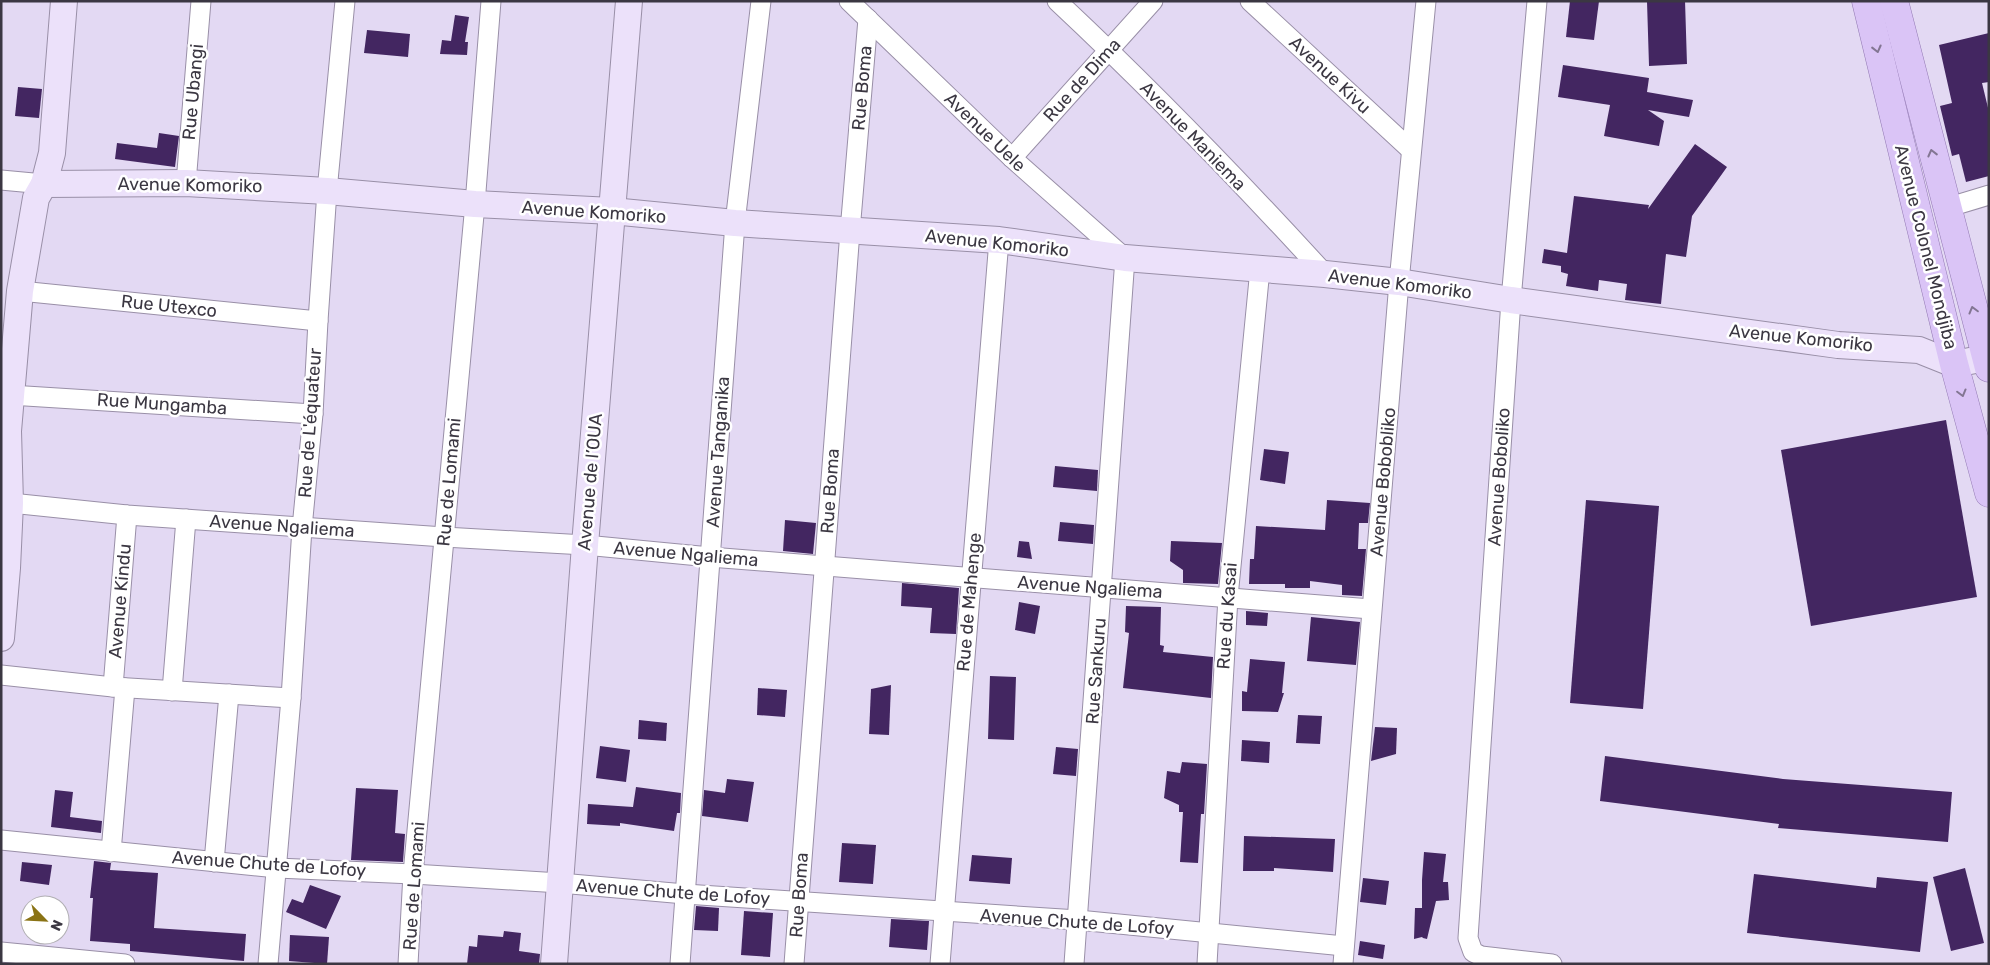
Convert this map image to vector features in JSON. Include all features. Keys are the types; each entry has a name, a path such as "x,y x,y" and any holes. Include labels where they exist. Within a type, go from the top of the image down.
{"main road":[{"name":"Avenue Colonel Mondjiba","path":"1866,1 1954,364 1989,493"},
{"name":"Avenue Colonel Mondjiba","path":"1894,1 1987,363"}],"street":[{"path":"1,638 7,568 6,502 10,395 20,290 36,198 44,184 52,153 64,1"},
{"name":"Rue Ubangi","path":"186,183 201,1"},
{"name":"Rue de L'équateur","path":"268,964 291,698 302,528 313,414 327,190 345,1"},
{"name":"Rue de Lomami","path":"408,964 413,874 475,204 491,1"},
{"name":"Avenue de l’OUA","path":"554,964 585,545 629,1"},
{"name":"Avenue Tanganika","path":"680,964 735,223 761,1"},
{"name":"Avenue Uele","path":"849,1 1012,158 1125,258"},
{"name":"Avenue Maniema","path":"1057,1 1109,50 1325,274"},
{"name":"Rue de Dima","path":"1012,158 1153,1"},
{"name":"Avenue Kivu","path":"1250,1 1411,150"},
{"name":"Avenue Bobobliko","path":"1344,955 1399,282 1426,1"},
{"name":"Avenue Boboliko","path":"1501,961 1473,952 1468,938 1511,300 1536,1"},
{"name":"Rue Boma","path":"794,964 868,19"},
{"name":"Avenue Komoriko","path":"1,180 44,184 186,183 327,190 475,204 612,211 735,223 998,240 1125,258 1325,274 1399,282 1511,300 1838,345 1919,350 1954,364"},
{"path":"1946,208 1989,195"},
{"name":"Rue de Mahenge","path":"940,964 998,240"},
{"name":"Rue Sankuru","path":"1074,964 1125,258"},
{"name":"Rue du Kasai","path":"1207,964 1228,597 1260,269"},
{"name":"Rue Utexco","path":"20,290 318,321"},
{"path":"1954,364 1987,363"},
{"name":"Rue Mungamba","path":"10,395 313,414"},
{"name":"Avenue Ngaliema","path":"6,502 127,515 302,528 585,545 710,557 1371,609"},
{"name":"Avenue Kindu","path":"111,852 127,515"},
{"path":"172,691 186,519"},
{"path":"1,675 119,688 291,698"},
{"path":"214,862 229,694"},
{"name":"Avenue Chute de Lofoy","path":"1,840 277,868 413,874 944,913 1078,920 1209,932 1344,955"},
{"path":"1,952 125,964"},
{"path":"1501,961 1552,964"}],"building":[{"path":"1570,1 1599,1 1594,40 1566,37"},
{"path":"1647,1 1685,1 1687,64 1649,66"},
{"path":"455,15 469,17 465,42 468,42 467,55 440,54 442,40 451,41"},
{"path":"367,30 410,34 408,57 364,53"},
{"path":"1989,33 1989,82 1982,83 1989,112 1989,176 1966,182 1959,154 1952,156 1940,106 1952,103 1939,45"},
{"path":"1563,65 1649,78 1647,92 1693,100 1689,117 1648,110 1664,121 1659,146 1604,136 1610,105 1558,97"},
{"path":"18,87 42,89 39,118 15,116"},
{"path":"159,133 179,136 175,167 115,159 117,143 157,148"},
{"path":"1695,144 1727,167 1692,216 1686,257 1666,254 1661,304 1625,300 1627,284 1599,280 1598,291 1566,286 1568,274 1561,272 1561,266 1542,263 1544,249 1567,253 1574,196 1649,205 1648,209"},
{"path":"1946,420 1977,597 1811,626 1781,450"},
{"path":"1264,449 1289,452 1285,484 1260,480"},
{"path":"1055,466 1098,470 1097,491 1053,487"},
{"path":"1327,500 1370,503 1368,523 1359,523 1358,549 1366,549 1362,596 1342,595 1342,585 1310,581 1310,588 1285,588 1285,584 1249,584 1250,559 1254,559 1256,526 1325,530"},
{"path":"1586,500 1659,506 1643,709 1570,703"},
{"path":"785,520 816,523 813,554 783,551"},
{"path":"1060,522 1094,525 1093,544 1058,541"},
{"path":"1019,541 1029,542 1032,559 1017,557"},
{"path":"1171,541 1222,543 1218,584 1183,583 1183,570 1170,561"},
{"path":"902,583 959,588 956,634 930,633 932,608 901,606"},
{"path":"1019,602 1040,606 1035,634 1015,630"},
{"path":"1126,606 1161,607 1160,645 1164,646 1163,652 1213,657 1211,698 1123,688 1129,633 1125,632"},
{"path":"1246,611 1268,613 1267,626 1246,625"},
{"path":"1311,617 1360,622 1356,665 1307,661"},
{"path":"1250,659 1285,662 1282,693 1284,693 1278,712 1242,711 1242,691 1247,692"},
{"path":"990,676 1016,677 1014,740 988,739"},
{"path":"891,685 889,735 869,734 871,689"},
{"path":"758,688 787,690 785,717 757,715"},
{"path":"1298,715 1322,716 1320,744 1296,743"},
{"path":"639,720 667,723 666,741 638,739"},
{"path":"1375,727 1397,728 1396,754 1371,761"},
{"path":"1242,740 1270,742 1269,763 1241,761"},
{"path":"600,746 630,750 626,782 596,778"},
{"path":"1056,747 1078,749 1076,776 1053,774"},
{"path":"1605,756 1783,779 1952,792 1948,842 1778,828 1779,824 1600,801"},
{"path":"1182,762 1207,764 1204,814 1201,814 1198,863 1180,862 1183,812 1179,812 1179,805 1164,798 1167,771 1180,773"},
{"path":"727,779 754,782 748,822 702,816 704,790 725,793"},
{"path":"636,787 681,793 680,813 677,813 674,831 620,823 620,826 587,824 588,804 633,807"},
{"path":"356,788 398,790 395,833 405,834 403,862 351,860"},
{"path":"55,790 73,792 70,817 102,821 101,833 51,827"},
{"path":"1244,836 1335,839 1333,872 1274,868 1274,871 1243,871"},
{"path":"842,843 876,845 873,884 839,882"},
{"path":"1424,852 1446,854 1443,882 1448,882 1449,900 1436,901 1427,939 1422,937 1414,939 1415,908 1422,908"},
{"path":"972,855 1012,858 1010,884 969,881"},
{"path":"94,861 111,863 110,870 158,873 154,928 246,934 244,961 130,951 130,944 90,941 93,898 90,898"},
{"path":"22,862 52,865 49,885 20,881"},
{"path":"1965,868 1984,943 1951,951 1933,877"},
{"path":"1754,874 1876,888 1877,877 1928,882 1920,952 1747,933"},
{"path":"1363,878 1389,881 1386,905 1360,902"},
{"path":"310,885 341,896 326,929 286,912 292,899 303,903"},
{"path":"696,906 719,908 718,931 694,930"},
{"path":"744,911 773,913 770,957 741,955"},
{"path":"891,919 929,921 927,950 889,947"},
{"path":"504,931 521,933 519,951 540,954 539,964 467,964 469,946 477,947 478,935 503,937"},
{"path":"290,935 329,937 327,964 289,961"},
{"path":"1360,941 1385,945 1383,959 1358,955"}]}
